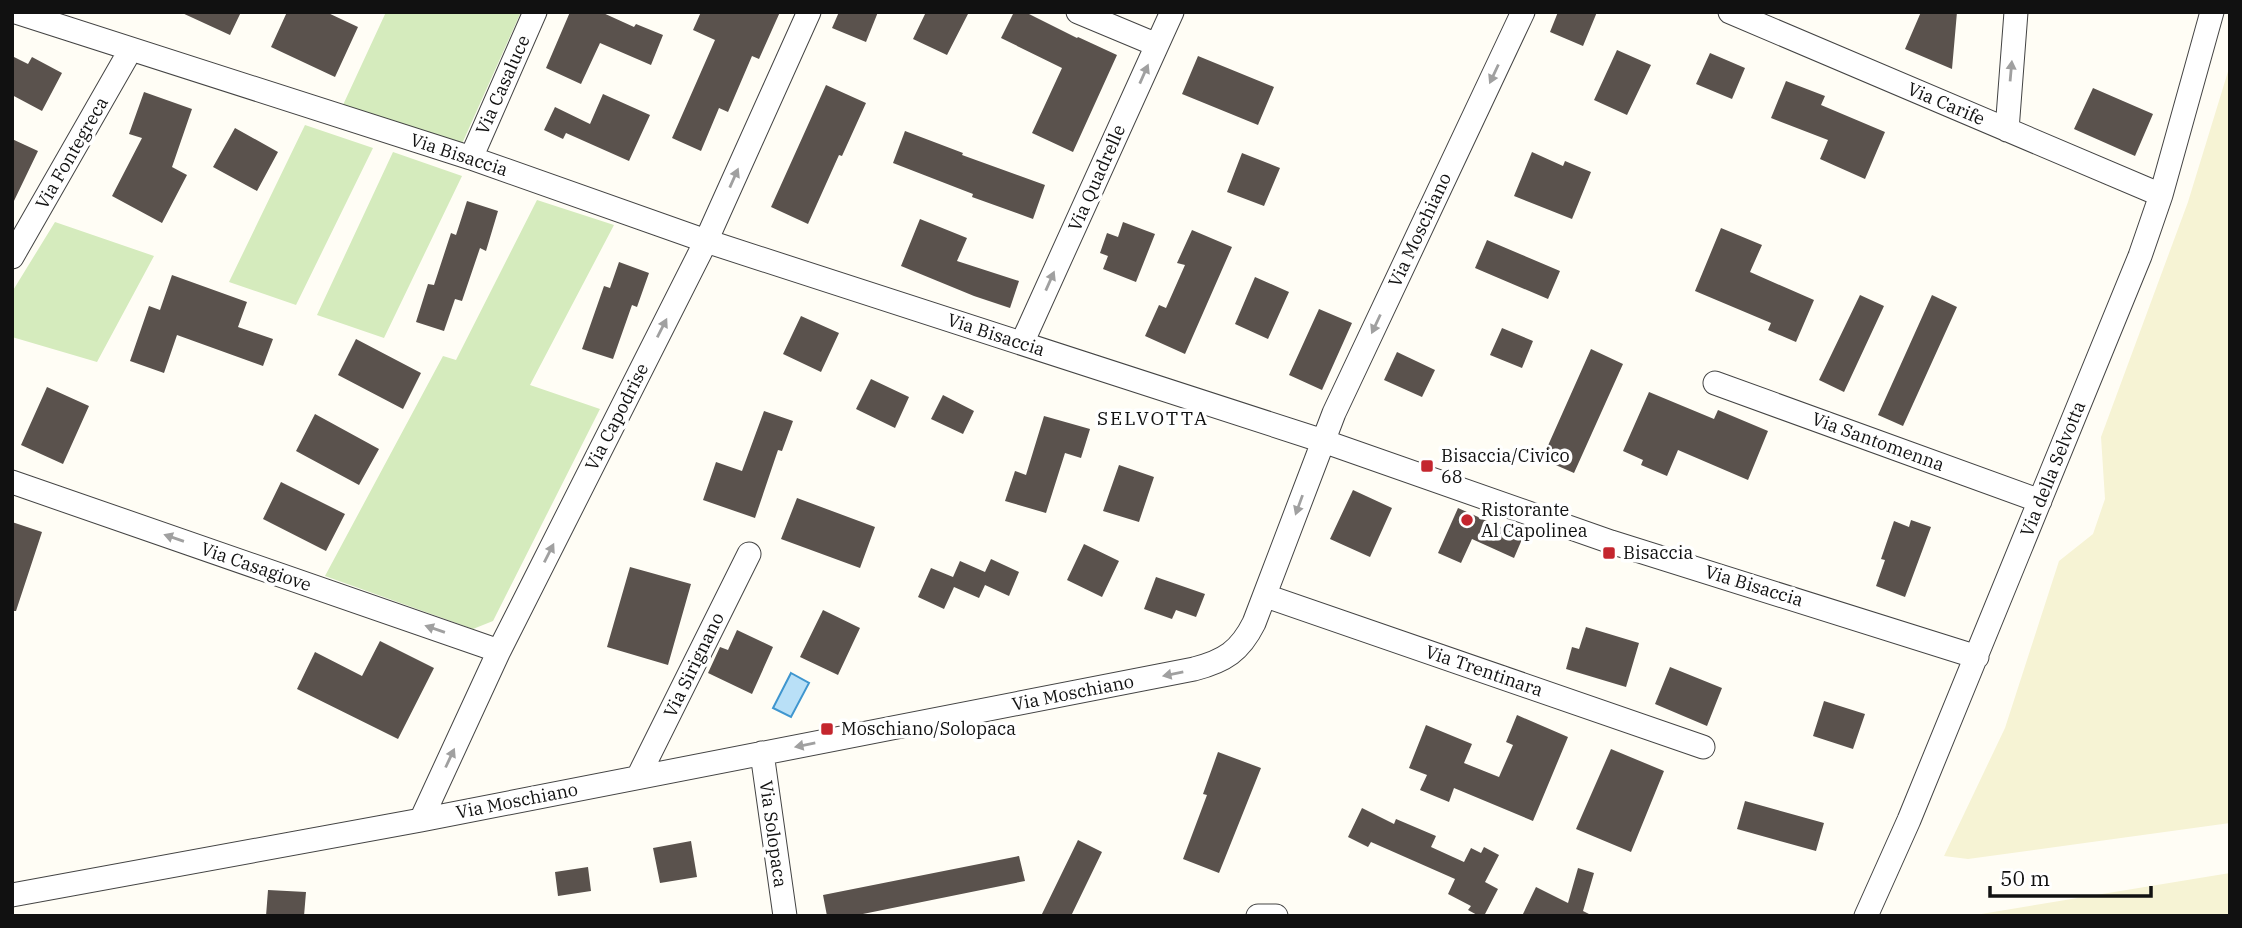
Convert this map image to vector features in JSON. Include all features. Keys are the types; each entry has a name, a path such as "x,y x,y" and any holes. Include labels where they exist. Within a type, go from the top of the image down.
{"street":[{"name":"Via Bisaccia","path":"16,12 471,159 706,241 1323,441 1611,542 1976,657"},
{"name":"Via Casaluce","path":"471,159 536,12"},
{"name":"Via Capodrise","path":"421,820 499,651 706,241 809,12"},
{"path":"1078,12 1157,45"},
{"name":"Via Quadrelle","path":"1022,343 1171,12"},
{"name":"Via Moschiano","path":"12,895 421,820 1217,662 1237,649 1249,633 1266,596 1323,441 1523,12"},
{"name":"Via Carife","path":"1730,12 2161,195"},
{"path":"2007,130 2016,12"},
{"name":"Via della Selvotta","path":"1866,916 1909,820 2140,256 2161,195 2212,12"},
{"name":"Via Fontegreca","path":"12,257 131,49"},
{"name":"Via Santomenna","path":"1716,383 2040,501"},
{"name":"Via Casagiove","path":"12,482 499,651"},
{"name":"Via Sirignano","path":"638,777 749,554"},
{"name":"Via Trentinara","path":"1266,596 1703,747"},
{"name":"Via Solopaca","path":"762,753 785,916"},
{"path":"1258,916 1276,916"}],"shaded area":[{"path":"2230,65 2230,823 1968,859 1944,856 2005,728 2059,561 2093,534 2105,499 2101,437 2188,202"},
{"path":"2230,873 2230,916 1969,916"}],"green space":[{"path":"386,12 521,12 461,146 343,105"},
{"path":"305,125 373,148 296,305 229,282"},
{"path":"393,152 462,176 384,338 317,315"},
{"path":"537,200 614,225 530,385 600,409 493,621 473,629 325,576 443,356 456,360"},
{"path":"55,222 154,256 97,362 12,337 12,292"}],"water":[{"path":"791,673 809,683 791,717 773,708"}],"building":[{"path":"180,12 241,12 230,35"},
{"path":"287,12 326,12 358,27 335,77 271,47"},
{"path":"570,12 601,12 634,27 636,24 663,35 651,65 600,43 581,84 546,68"},
{"path":"701,12 780,12 759,59 752,56 728,112 719,108 701,151 672,138 715,40 693,30"},
{"path":"839,12 878,12 866,42 832,28"},
{"path":"926,12 969,12 947,55 913,39"},
{"path":"1014,12 1025,12 1117,55 1073,152 1032,133 1062,68 1001,38"},
{"path":"1558,12 1597,12 1583,46 1550,32"},
{"path":"1921,12 1957,12 1952,69 1905,49"},
{"path":"1617,50 1651,65 1627,115 1594,100"},
{"path":"1710,53 1745,68 1732,99 1696,84"},
{"path":"12,56 28,64 32,57 62,73 42,111 12,95"},
{"path":"1198,56 1274,87 1258,125 1182,94"},
{"path":"1786,81 1825,96 1821,105 1885,132 1865,179 1820,159 1828,140 1771,118"},
{"path":"826,85 866,103 808,224 771,207"},
{"path":"2093,88 2153,114 2135,156 2074,129"},
{"path":"144,92 192,109 172,167 187,175 162,223 112,196 142,138 129,134"},
{"path":"603,94 650,115 629,161 566,133 563,139 544,130 555,107 590,124"},
{"path":"235,128 278,152 257,191 213,167"},
{"path":"905,131 1045,185 1033,219 972,197 973,194 893,163"},
{"path":"12,139 38,151 12,205"},
{"path":"1532,152 1563,166 1565,161 1591,172 1572,219 1514,196"},
{"path":"1242,153 1280,168 1264,206 1227,192"},
{"path":"467,201 498,211 486,251 480,248 462,301 455,299 444,331 416,322 428,284 434,285 451,233 456,235"},
{"path":"920,219 967,238 957,261 1019,281 1010,308 901,266"},
{"path":"1123,222 1155,234 1136,282 1103,269 1108,256 1100,253 1107,233 1118,237"},
{"path":"1721,228 1762,245 1750,272 1814,300 1796,342 1768,330 1771,323 1695,291"},
{"path":"1192,230 1232,247 1185,354 1145,336 1159,305 1166,308 1185,265 1177,263"},
{"path":"1487,240 1560,271 1548,299 1475,268"},
{"path":"619,262 649,273 637,307 632,305 613,359 582,349 604,286 610,288"},
{"path":"172,275 247,302 238,327 273,339 263,366 177,335 164,373 130,361 149,306 160,310"},
{"path":"1255,277 1289,292 1268,339 1235,324"},
{"path":"1860,295 1884,306 1844,392 1819,380"},
{"path":"1932,295 1957,307 1903,426 1878,415"},
{"path":"1319,309 1352,323 1322,390 1289,375"},
{"path":"801,316 839,333 821,372 783,354"},
{"path":"1502,328 1533,341 1522,368 1490,355"},
{"path":"356,339 421,373 403,409 338,375"},
{"path":"1591,349 1623,364 1574,473 1542,459"},
{"path":"1397,352 1435,370 1422,397 1384,380"},
{"path":"871,379 909,397 895,428 856,409"},
{"path":"47,387 89,406 63,464 21,445"},
{"path":"1649,392 1714,419 1718,410 1768,431 1748,480 1678,450 1667,476 1641,465 1643,460 1623,451"},
{"path":"943,395 974,411 963,434 931,419"},
{"path":"764,411 793,421 782,451 778,450 755,518 703,500 716,462 742,471"},
{"path":"315,414 379,449 359,485 296,451"},
{"path":"1044,416 1090,429 1081,458 1065,453 1046,513 1005,501 1015,471 1026,475"},
{"path":"1119,465 1154,477 1139,522 1103,511"},
{"path":"281,482 345,514 326,551 263,519"},
{"path":"1353,490 1392,508 1370,557 1330,539"},
{"path":"797,498 875,527 860,568 781,539"},
{"path":"1458,508 1523,537 1514,558 1472,539 1461,563 1438,553"},
{"path":"1911,520 1931,527 1905,597 1876,586 1885,560 1881,559 1894,521 1909,527"},
{"path":"12,522 42,532 16,611 12,611"},
{"path":"1084,544 1119,561 1102,597 1067,580"},
{"path":"991,559 1019,572 1009,596 985,585 979,598 954,587 944,609 918,597 931,568 953,577 960,561 985,572"},
{"path":"630,567 691,584 668,665 607,647"},
{"path":"1156,577 1205,594 1196,617 1176,610 1172,619 1144,609"},
{"path":"823,610 860,628 838,675 800,657"},
{"path":"1586,627 1639,643 1626,687 1566,669 1572,647 1579,649"},
{"path":"737,630 773,647 752,694 708,673 720,647 728,650"},
{"path":"380,641 434,668 398,739 297,689 315,652 362,676"},
{"path":"1670,667 1722,688 1707,726 1655,704"},
{"path":"1824,701 1865,714 1853,749 1813,736"},
{"path":"1517,715 1568,737 1533,821 1454,788 1449,802 1420,790 1427,775 1409,768 1426,725 1472,744 1464,763 1499,777 1513,745 1506,742"},
{"path":"1611,749 1664,771 1631,852 1576,829"},
{"path":"1218,752 1261,768 1219,873 1183,859 1207,795 1203,794"},
{"path":"1745,801 1824,823 1816,851 1737,829"},
{"path":"1362,808 1394,824 1396,819 1436,836 1431,847 1464,862 1471,848 1481,853 1484,847 1499,855 1485,882 1498,889 1484,916 1468,910 1471,906 1448,894 1455,879 1371,842 1368,847 1348,837"},
{"path":"1078,840 1102,852 1071,916 1041,916"},
{"path":"691,841 697,877 660,883 653,848"},
{"path":"1019,856 1025,881 853,916 827,916 823,895"},
{"path":"588,867 591,891 558,896 555,872"},
{"path":"1578,868 1594,873 1583,911 1593,916 1522,916 1536,887 1568,903"},
{"path":"268,890 306,892 304,916 266,916"}],"place":[{"name":"Bisaccia/Civico 68","path":"1427,466"},
{"name":"Ristorante Al Capolinea","path":"1467,520"},
{"name":"Bisaccia","path":"1609,553"},
{"name":"Moschiano/Solopaca","path":"827,729"}],"district":[{"name":"SELVOTTA","path":"1153,418"}]}
